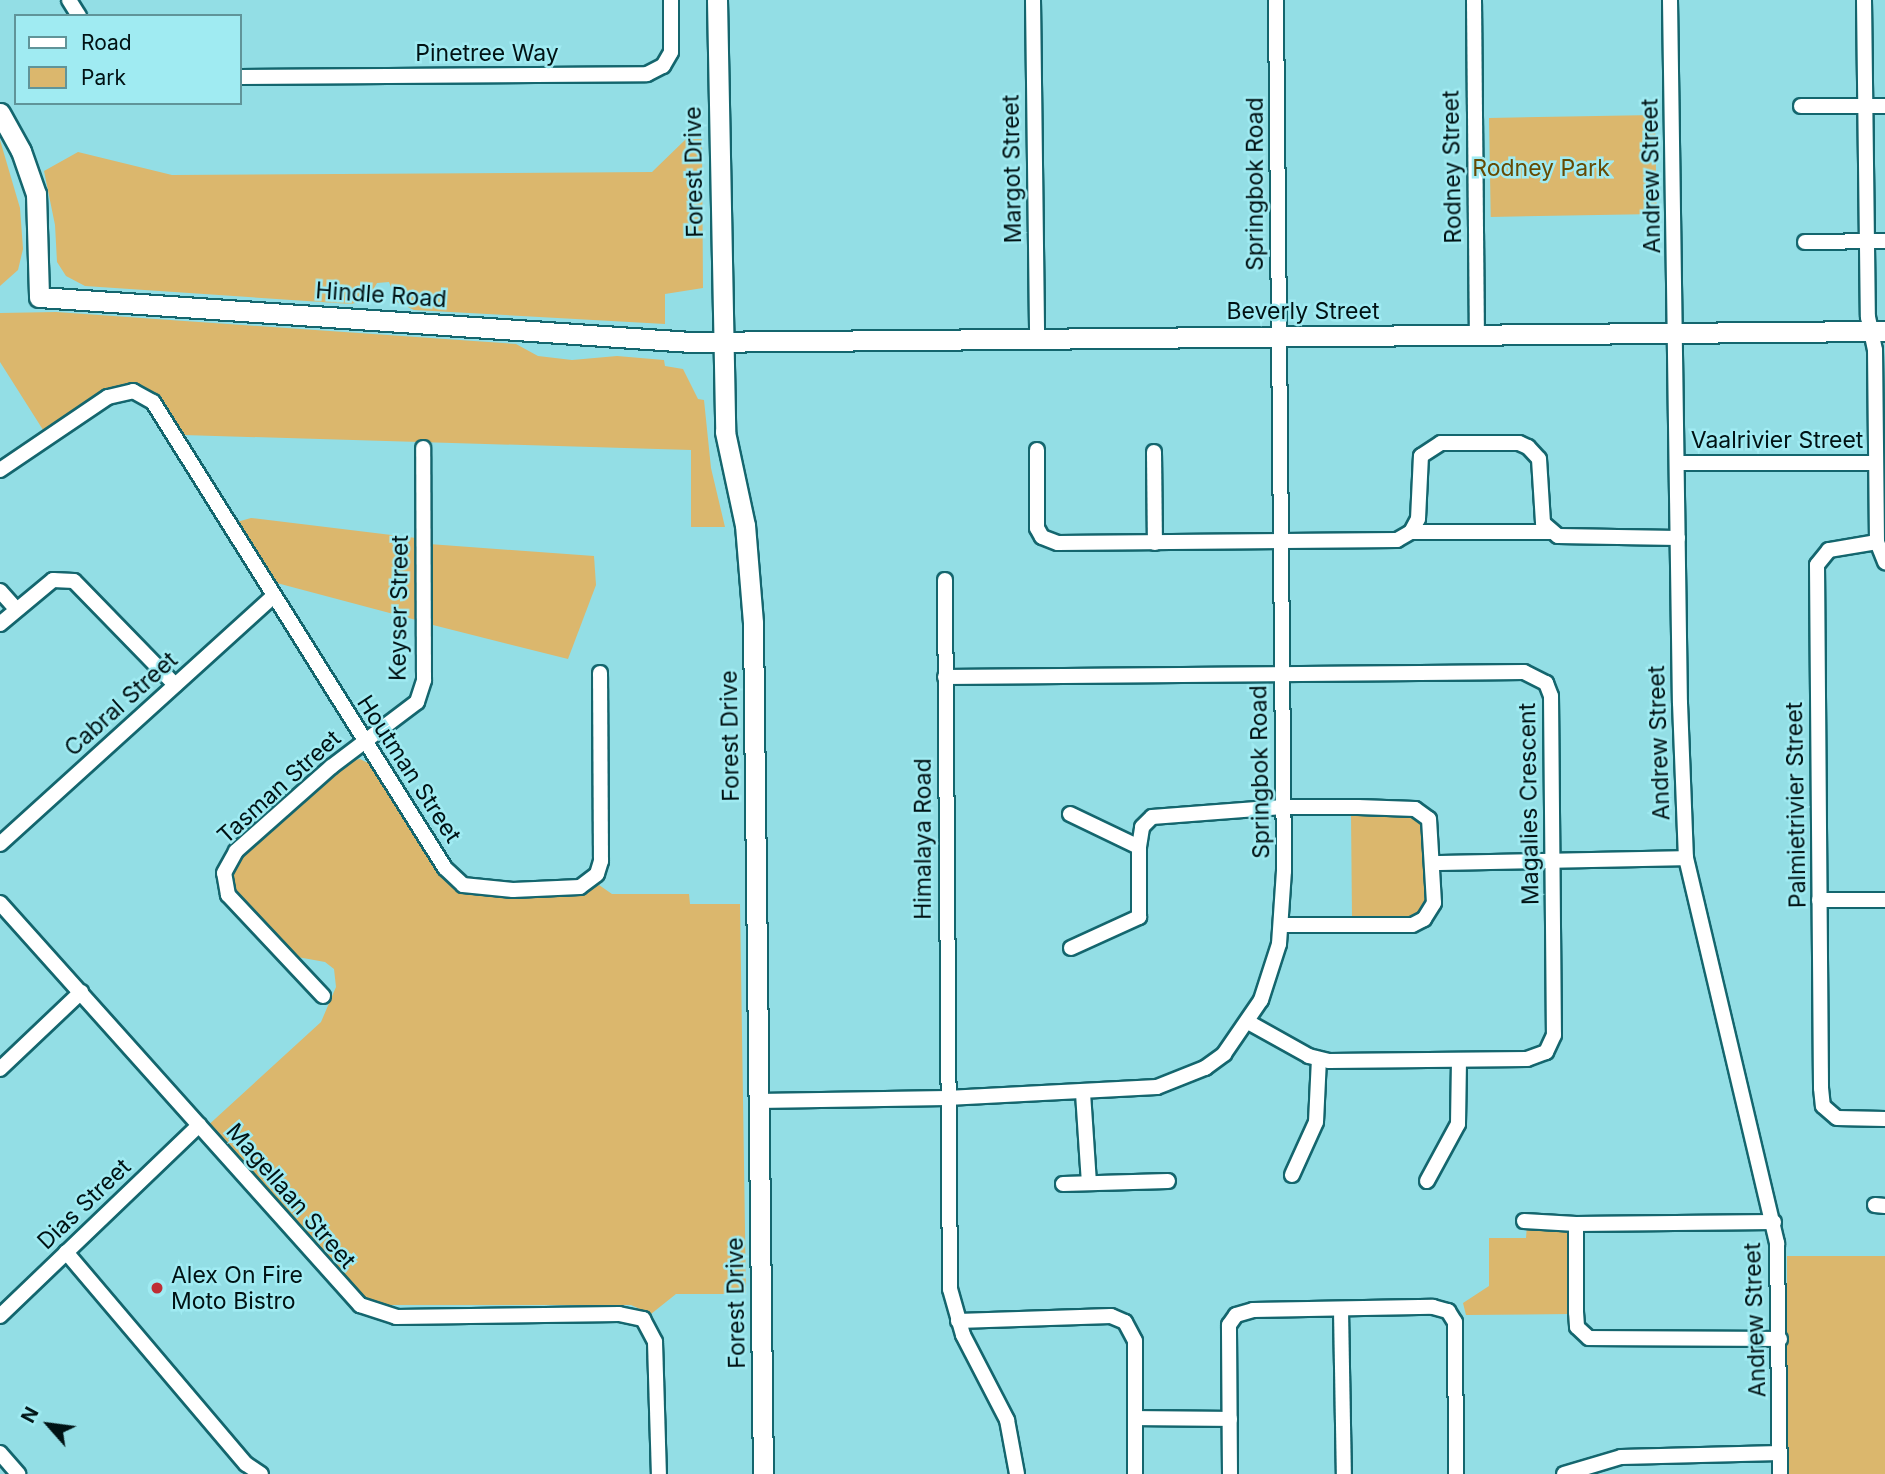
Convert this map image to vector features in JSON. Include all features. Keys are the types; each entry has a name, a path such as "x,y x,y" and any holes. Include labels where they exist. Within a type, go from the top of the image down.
{"street":[{"name":"Pinetree Way","path":"242,77 647,74 663,66 671,52 671,0"},
{"name":"Forest Drive","path":"717,0 721,342 725,432 745,525 753,623 763,1474"},
{"name":"Margot Street","path":"1033,0 1037,338"},
{"name":"Springbok Road","path":"758,1101 1083,1093 1176,1082 1215,1062 1248,1022 1268,982 1282,925 1283,807 1276,0"},
{"name":"Rodney Street","path":"1474,0 1477,334"},
{"name":"Andrew Street","path":"1670,0 1686,858 1773,1223 1780,1267 1780,1474"},
{"path":"1864,0 1867,242 1878,331 1875,350 1877,542 1885,562"},
{"path":"1801,106 1885,106"},
{"name":"Hindle Road","path":"0,113 21,151 36,194 39,298 721,342"},
{"path":"1805,242 1885,242"},
{"name":"Beverly Street","path":"721,342 1878,331"},
{"name":"Houtman Street","path":"0,470 108,397 133,391 153,402 272,597 454,879 474,888 580,887 592,881 601,861 600,673"},
{"path":"1411,532 1418,519 1420,456 1441,443 1519,443 1533,451 1539,459 1541,514 1550,532"},
{"name":"Keyser Street","path":"364,741 409,712 422,691 423,448"},
{"path":"1037,450 1037,528 1042,537 1058,543 1397,540 1411,532 1550,532 1569,538 1678,538"},
{"path":"1154,453 1155,543"},
{"name":"Vaalrivier Street","path":"1677,463 1876,463"},
{"name":"Palmietrivier Street","path":"1877,542 1829,550 1817,565 1821,1088 1827,1112 1848,1121 1885,1119"},
{"path":"0,624 53,580 74,581 175,685"},
{"name":"Himalaya Road","path":"945,580 947,1098 950,1263 958,1321"},
{"path":"0,591 16,609"},
{"name":"Cabral Street","path":"0,844 272,597"},
{"name":"Magalies Crescent","path":"945,677 1524,672 1541,677 1551,696 1553,1041 1534,1058 1319,1059 1248,1022"},
{"name":"Tasman Street","path":"323,996 228,895 223,873 236,851 364,741"},
{"path":"1071,948 1139,917 1139,847 1142,827 1161,814 1283,807 1415,808 1432,826 1434,903 1418,923 1282,925"},
{"path":"1070,814 1139,847"},
{"path":"1434,863 1686,858"},
{"path":"1819,900 1885,900"},
{"name":"Magellaan Street","path":"0,903 360,1305 396,1317 619,1314 643,1320 655,1342 659,1474"},
{"path":"0,1069 81,992"},
{"path":"1292,1175 1316,1122 1319,1059"},
{"path":"1427,1181 1458,1124 1459,1060"},
{"path":"1083,1093 1089,1183"},
{"name":"Dias Street","path":"0,1316 199,1125"},
{"path":"1063,1184 1168,1181"},
{"path":"1524,1221 1576,1224 1773,1223"},
{"path":"1576,1224 1577,1327 1590,1338 1780,1339"},
{"path":"66,1252 246,1464 261,1474"},
{"path":"1230,1474 1232,1319 1253,1310 1438,1307 1453,1317 1456,1474"},
{"path":"1341,1310 1344,1474"},
{"path":"1017,1474 998,1395 958,1321 1033,1316 1118,1318 1131,1329 1135,1341 1135,1474"},
{"path":"1136,1418 1230,1419"},
{"path":"0,1452 18,1474"},
{"path":"1564,1474 1621,1457 1780,1453"}],"green space":[{"name":"Rodney Park","path":"1655,115 1657,214 1491,217 1489,118"},
{"path":"686,139 702,139 703,288 665,294 665,324 414,310 397,302 389,282 377,283 367,300 351,304 85,286 66,276 57,262 55,225 44,171 78,152 172,175 652,172"},
{"path":"0,140 20,208 23,249 18,270 0,286"},
{"path":"56,312 516,344 538,356 572,360 617,356 664,360 665,366 683,369 698,399 704,400 711,468 725,527 691,527 691,450 183,435 154,392 130,383 114,387 45,433 0,362 0,313"},
{"path":"251,518 416,538 416,620 273,582 237,522"},
{"path":"429,544 594,556 596,585 568,659 429,624"},
{"path":"360,759 374,766 445,880 470,895 583,893 599,885 612,894 689,894 690,904 740,904 746,1294 676,1294 651,1314 631,1305 380,1305 358,1293 204,1129 321,1022 336,987 334,969 325,962 292,956 235,895 228,878 236,862 346,762"},
{"path":"1409,813 1425,824 1429,898 1423,912 1412,918 1352,918 1351,814"},
{"path":"1527,1225 1565,1228 1570,1234 1570,1314 1466,1315 1463,1303 1489,1286 1489,1238 1526,1238"},
{"path":"1787,1256 1885,1256 1885,1474 1787,1474"}],"place":[{"name":"Alex On Fire Moto Bistro","path":"157,1288"}]}
